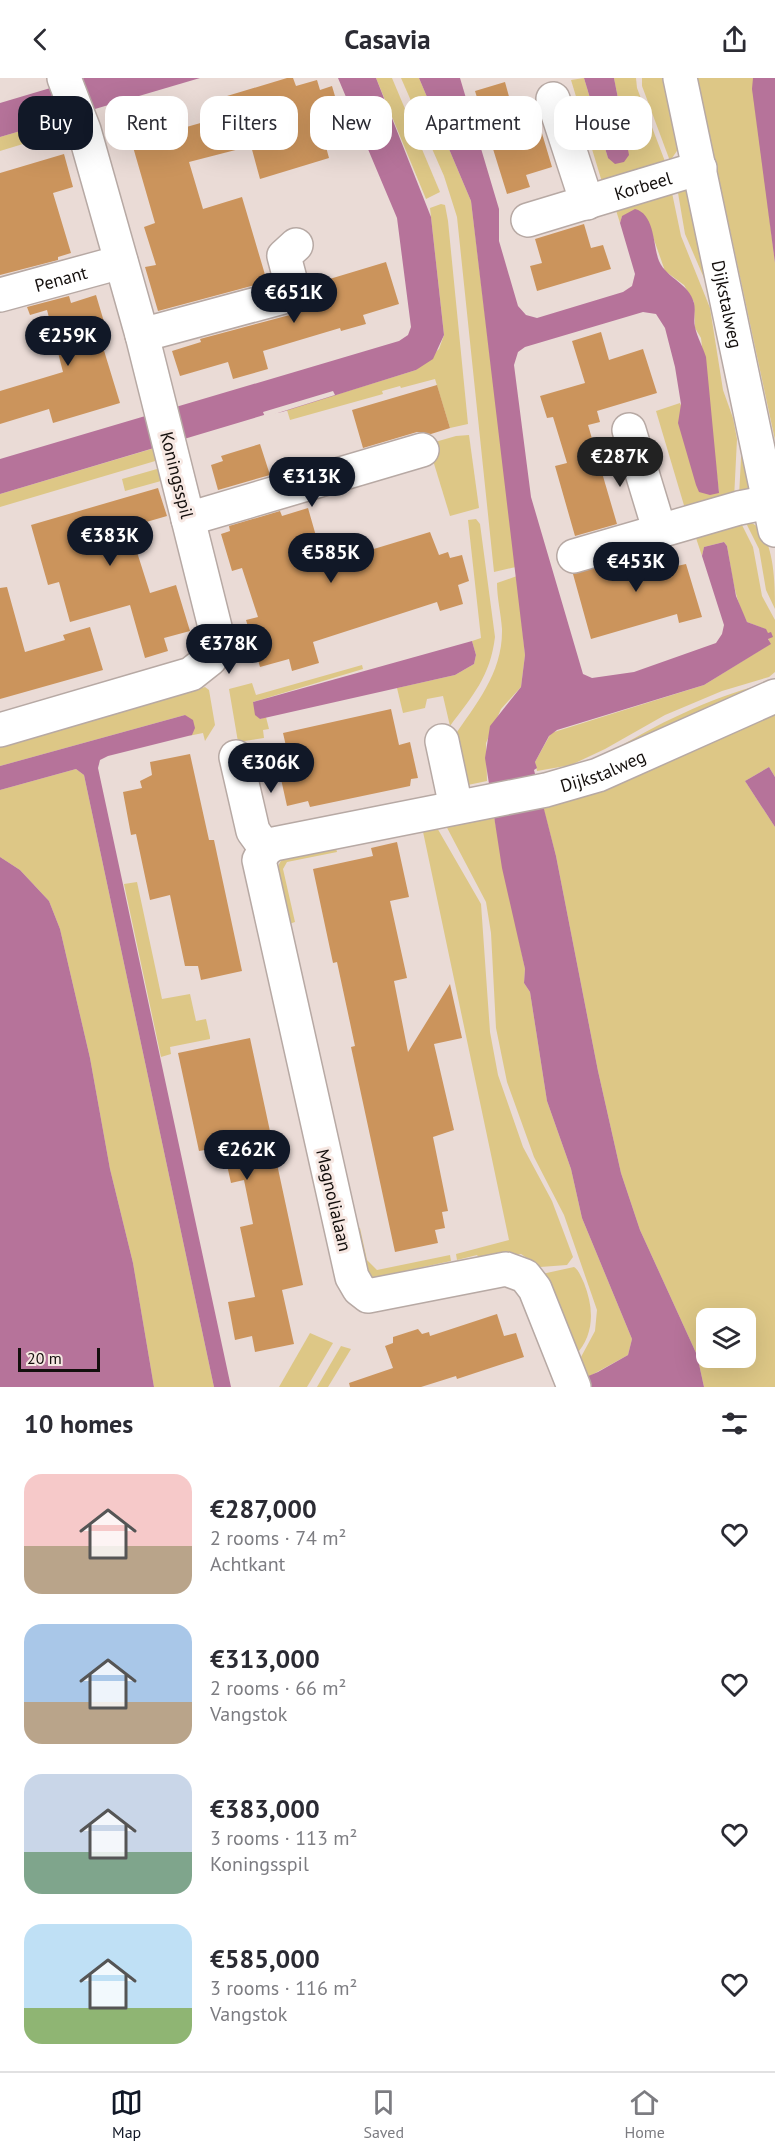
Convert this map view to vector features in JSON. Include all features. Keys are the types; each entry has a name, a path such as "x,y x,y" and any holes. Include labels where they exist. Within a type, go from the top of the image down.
{"street":[{"name":"Koningsspil","path":"0,730 191,674 210,659 218,639 142,335 82,126 64,78"},
{"name":"Dijkstalweg","path":"680,78 772,516"},
{"path":"553,99 587,203"},
{"name":"Korbeel","path":"528,220 700,168"},
{"path":"142,335 294,294 284,256 296,246"},
{"name":"Penant","path":"0,295 121,261"},
{"path":"629,430 660,532"},
{"path":"188,519 422,450"},
{"path":"574,556 739,508 772,516"},
{"name":"Dijkstalweg","path":"266,849 274,844 546,790 598,775 775,696"},
{"path":"442,741 469,805"},
{"path":"236,757 253,831 266,849"},
{"name":"Magnolialaan","path":"266,849 260,860 352,1277 359,1289 368,1296 506,1269 525,1276 535,1289 573,1384"}],"shaded area":[{"path":"84,78 200,78 139,96 105,96 105,106 93,110 93,96 24,96"},
{"path":"338,78 376,78 383,96 346,96"},
{"path":"376,78 392,78 404,106 404,146 392,117 392,96 383,96"},
{"path":"401,78 419,78 427,96 409,96"},
{"path":"419,78 460,78 465,96 427,96"},
{"path":"584,78 589,96 576,96 571,80"},
{"path":"584,78 614,78 618,96 589,96"},
{"path":"614,78 636,78 640,96 618,96"},
{"path":"642,78 667,78 681,145 670,161 652,113 652,96 646,96"},
{"path":"690,78 753,78 775,263 775,440 709,132 698,108"},
{"path":"753,78 775,78 775,263 752,89"},
{"path":"18,98 18,132 0,137 0,103"},
{"path":"392,118 431,217 444,335 433,359 416,370 282,412 264,415 0,494 0,459 399,341 408,335 411,327 397,218 368,150 392,150"},
{"path":"652,127 666,164 602,182 592,150 606,150 608,158 612,150 652,150"},
{"path":"18,132 18,146 0,151 0,137"},
{"path":"406,150 422,150 440,192 426,199"},
{"path":"433,150 449,150 471,201 516,567 494,572 457,217 444,176"},
{"path":"449,150 481,150 499,209 499,241 518,306 526,315 537,318 623,292 632,286 635,274 620,223 622,216 635,209 642,212 650,224 659,261 667,272 688,291 694,303 695,327 706,357 719,493 710,495 699,492 696,485 678,423 681,404 675,367 665,328 656,314 643,312 525,347 518,352 514,365 531,497 583,674 592,678 634,672 716,643 722,634 724,625 702,556 704,547 724,542 727,546 736,596 747,622 766,629 773,637 768,639 771,644 704,685 557,730 549,736 535,762 537,768 534,770 556,856 598,1071 621,1173 640,1230 696,1353 696,1368 700,1368 704,1387 562,1387 598,1372 628,1355 632,1339 582,1218 571,1169 547,1101 530,992 524,983 525,969 502,868 485,758 490,726 521,687 525,655 471,201"},
{"path":"606,150 628,150 629,155 624,162 615,164 608,158"},
{"path":"677,187 689,192 697,204 753,474 750,486 739,496 742,439 728,361 707,285 685,234"},
{"path":"671,188 681,236 710,308 723,390 733,418 737,439 734,499 686,512 656,411 680,403 719,493 701,338 695,328 694,302 684,285 665,271 652,234 622,216 620,223 614,204"},
{"path":"445,205 448,221 468,424 450,428 435,379 382,391 383,394 290,420 287,410 416,370 439,349 444,335 430,208"},
{"path":"469,435 479,508 450,516 428,444 456,436"},
{"path":"158,447 162,459 0,507 0,494"},
{"path":"164,467 165,496 161,481 125,491 122,479"},
{"path":"476,519 480,524 495,637 485,675 450,726 443,696 427,699 425,708 403,713 397,688 455,675 474,664 476,655 472,641 481,638 468,520"},
{"path":"740,521 753,547 762,596 775,620 775,672 769,677 722,691 665,715 605,749 571,765 537,771 535,762 551,733 704,685 770,644 765,629 747,622 739,604 727,546 724,542 704,547 702,556 695,535"},
{"path":"745,521 755,525 768,544 775,586 775,609 766,590 759,549"},
{"path":"517,576 525,655 521,687 501,709 486,743 487,781 463,786 453,738 479,700 498,660 502,629 497,583"},
{"path":"472,641 476,655 474,664 455,675 260,719 255,715 253,702"},
{"path":"362,665 363,669 253,702 260,719 266,717 269,729 263,730 264,738 238,742 229,689 252,683 256,695"},
{"path":"763,684 607,754 683,713"},
{"path":"177,687 180,695 205,687 209,690 215,725 205,741 203,733 188,736 191,735 185,715 0,766 0,740"},
{"path":"775,710 775,777 769,767 745,781 775,827 775,1387 704,1387 700,1368 756,1368 756,1308 696,1308 696,1353 640,1230 621,1173 598,1071 556,856 542,803"},
{"path":"185,715 193,720 195,728 192,735 108,756 100,760 98,768 231,1387 214,1387 84,775 76,769 0,790 0,766"},
{"path":"769,767 775,777 775,827 745,781"},
{"path":"76,769 84,775 214,1387 154,1387 133,1263 110,1169 90,1058 60,929 49,901 20,870 0,857 0,790"},
{"path":"493,812 525,969 524,983 530,992 547,1101 571,1169 582,1218 632,1339 628,1355 588,1377 581,1357 595,1331 597,1310 564,1215 534,1157 507,1082 496,1028 491,933 486,902 444,822"},
{"path":"436,826 481,904 490,1032 498,1075 523,1147 552,1201 573,1257 567,1265 540,1267 521,1254 482,1262 477,1255 457,1260 456,1254 509,1240 422,827"},
{"path":"336,848 337,852 287,862 283,869 295,922 289,924 278,888 277,870 280,863 285,857"},
{"path":"0,857 20,870 49,901 60,929 90,1058 110,1169 133,1263 154,1387 0,1387"},
{"path":"137,882 162,999 190,994 196,1021 206,1019 210,1037 210,1039 170,1047 171,1054 161,1057 124,884"},
{"path":"360,1228 367,1260 377,1270 450,1255 451,1261 409,1270 407,1273 379,1284 361,1270 353,1231"},
{"path":"574,1267 584,1283 591,1312 586,1339 575,1356 542,1274"},
{"path":"310,1333 333,1343 307,1387 279,1387"},
{"path":"341,1346 351,1349 328,1387 317,1387"}],"pier":[{"path":"333,391 335,395 265,417 263,412"}],"building":[{"path":"287,78 293,78 296,86 317,80 320,90 332,86 335,96 310,96 310,150 327,150 329,158 260,179 252,150 298,150 298,96 227,96"},
{"path":"505,82 509,96 477,96 475,91"},
{"path":"200,123 200,150 236,150 189,162 203,209 242,197 266,278 262,280 263,283 158,311 145,267 156,265 144,227 155,223 134,150 188,150 188,127"},
{"path":"542,133 552,167 526,175 530,187 507,194 493,150 542,150"},
{"path":"64,154 73,187 53,193 71,253 58,257 58,260 0,275 0,173"},
{"path":"584,224 591,248 603,245 611,269 537,291 530,266 542,263 535,239"},
{"path":"386,262 399,304 363,315 366,324 341,331 340,328 263,351 268,369 233,379 228,362 180,376 172,351 201,342 200,339 320,307 313,284"},
{"path":"96,295 110,342 102,344 120,403 53,423 49,409 0,424 0,391 63,372 47,310 30,315 27,307 69,296 71,303"},
{"path":"601,332 609,360 643,349 657,393 597,411 600,422 588,425 617,524 575,536 555,466 567,463 553,417 547,418 540,396 585,383 572,341"},
{"path":"437,385 450,428 431,434 417,432 363,448 352,410"},
{"path":"260,444 270,475 218,490 211,465 223,461 221,456"},
{"path":"158,488 167,516 129,527 150,593 176,585 190,631 164,638 168,651 145,658 130,605 70,622 59,582 48,585 31,525"},
{"path":"308,508 324,564 430,532 439,555 448,552 450,558 462,555 469,581 458,585 463,604 440,611 437,602 313,642 319,663 292,671 289,659 260,667 246,620 258,617 242,568 232,571 221,534 230,531 229,526 280,511 282,516"},
{"path":"670,548 677,566 686,564 702,617 679,623 677,614 591,639 573,574"},
{"path":"7,587 25,652 65,640 63,635 90,627 103,670 0,699 0,588"},
{"path":"391,709 399,745 410,742 418,778 411,779 410,786 310,807 308,801 287,806 279,770 291,768 283,733"},
{"path":"190,754 209,840 214,840 242,971 201,980 198,966 185,966 170,895 150,900 136,834 131,835 123,792 142,788 140,781 152,775 150,762"},
{"path":"397,842 409,897 390,901 407,978 394,981 408,1052 450,984 462,1038 434,1044 454,1130 433,1137 448,1211 442,1212 445,1228 435,1230 438,1243 395,1252 351,1047 355,1046 337,962 333,963 313,869 373,856 371,848"},
{"path":"250,1038 303,1285 282,1290 294,1344 255,1352 252,1336 235,1340 228,1302 255,1297 240,1227 253,1224 244,1180 231,1183 223,1147 199,1151 178,1053"},
{"path":"497,1314 504,1336 516,1333 524,1357 457,1379 456,1376 421,1387 350,1387 349,1383 393,1368 385,1346 393,1343 393,1337 418,1329 422,1334 429,1332 430,1336"}]}
